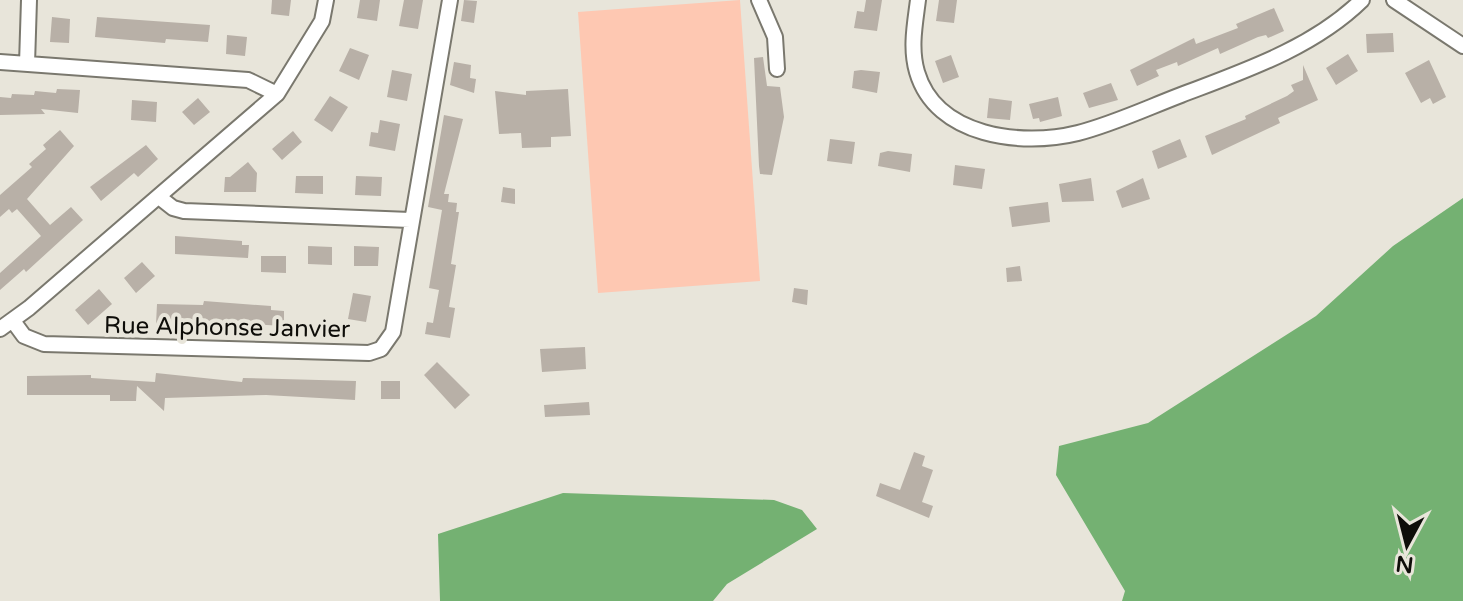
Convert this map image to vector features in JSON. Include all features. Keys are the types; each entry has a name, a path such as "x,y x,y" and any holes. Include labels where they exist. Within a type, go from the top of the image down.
{"street":[{"path":"27,64 29,0"},
{"path":"6,325 277,94 322,21 326,0"},
{"name":"Rue Alphonse Janvier","path":"6,325 44,344 369,353 381,349 393,332 450,0"},
{"path":"759,0 775,37 777,69"},
{"path":"918,0 912,49 918,75 930,97 950,117 973,130 1010,137 1049,137 1105,124 1301,45 1340,22 1362,0"},
{"path":"1394,0 1463,46"},
{"path":"0,62 248,80 277,94"},
{"path":"159,197 173,208 184,211 410,220"}],"shaded area":[{"path":"740,0 760,281 598,293 578,12"},
{"path":"1463,198 1463,601 1122,601 1125,591 1056,475 1059,446 1148,423 1316,316 1393,246"},
{"path":"563,493 774,500 802,510 817,529 727,584 713,601 440,601 438,534"}],"building":[{"path":"272,0 291,0 289,16 271,14"},
{"path":"360,0 380,0 377,21 357,18"},
{"path":"404,0 423,0 418,29 399,26"},
{"path":"464,0 477,1 474,23 461,21"},
{"path":"866,0 882,0 877,31 854,28 857,11 864,12"},
{"path":"939,0 957,0 954,23 936,21"},
{"path":"1274,8 1284,31 1268,38 1266,35 1258,37 1220,54 1218,48 1178,66 1177,62 1156,70 1159,76 1137,86 1130,70 1194,38 1196,44 1238,28 1236,24"},
{"path":"52,17 70,19 69,43 50,42"},
{"path":"97,17 210,25 208,42 166,39 165,43 95,37"},
{"path":"1393,33 1394,52 1367,53 1366,34"},
{"path":"227,35 247,37 245,56 226,54"},
{"path":"350,48 369,55 359,80 339,71"},
{"path":"1348,54 1358,71 1336,85 1326,68"},
{"path":"951,55 959,77 943,83 935,61"},
{"path":"763,57 767,86 780,87 784,117 772,175 760,174 759,166 754,58"},
{"path":"1429,60 1446,97 1433,104 1430,98 1421,103 1405,73"},
{"path":"454,62 471,65 470,78 476,79 474,93 450,85"},
{"path":"1303,65 1318,100 1278,118 1280,123 1212,155 1205,136 1246,119 1245,116 1294,91 1291,85 1303,80"},
{"path":"392,70 412,74 407,101 387,97"},
{"path":"854,71 880,72 877,93 852,88"},
{"path":"1111,83 1118,100 1089,108 1083,93"},
{"path":"57,89 80,90 78,113 41,109 45,114 0,115 0,97 34,95 35,91 56,93"},
{"path":"568,89 571,136 551,137 551,147 522,148 521,133 499,134 495,91 526,95 526,91"},
{"path":"330,96 348,107 332,132 314,120"},
{"path":"1058,97 1062,116 1040,122 1039,118 1033,119 1029,104"},
{"path":"198,98 210,112 194,125 182,112"},
{"path":"989,98 1012,101 1010,120 987,118"},
{"path":"132,100 157,102 156,122 131,120"},
{"path":"444,115 463,119 444,194 449,194 448,202 457,203 456,212 459,212 451,264 456,265 449,307 455,308 450,338 425,334 427,322 433,323 439,290 429,288 442,210 428,207"},
{"path":"380,120 400,124 395,151 369,146 371,132 378,133"},
{"path":"60,130 74,146 27,199 50,225 71,207 83,220 26,272 24,269 0,290 0,273 41,236 17,209 12,213 9,209 0,217 0,195 32,167 29,164 46,149 43,145"},
{"path":"293,131 302,142 282,160 272,149"},
{"path":"830,139 855,142 852,164 827,161"},
{"path":"1180,139 1187,157 1158,169 1152,151"},
{"path":"146,145 158,159 138,177 134,173 101,201 90,187"},
{"path":"880,153 912,154 910,172 878,166"},
{"path":"248,162 257,173 256,192 224,192 225,177 230,177"},
{"path":"955,165 985,169 982,189 953,185"},
{"path":"296,176 323,176 323,194 295,193"},
{"path":"356,176 382,177 381,196 355,195"},
{"path":"1091,178 1094,201 1062,202 1059,184"},
{"path":"1143,178 1150,199 1122,208 1116,191"},
{"path":"503,187 515,189 515,204 501,202"},
{"path":"1048,202 1050,222 1012,227 1009,207"},
{"path":"175,236 242,241 242,245 249,245 248,258 175,254"},
{"path":"308,246 332,247 332,265 308,264"},
{"path":"354,246 379,247 378,266 354,266"},
{"path":"261,256 286,256 286,273 261,272"},
{"path":"142,262 155,276 136,293 124,278"},
{"path":"1020,266 1022,281 1007,282 1006,268"},
{"path":"794,288 808,290 807,305 792,302"},
{"path":"99,289 112,304 88,325 75,310"},
{"path":"353,293 371,296 366,322 348,319"},
{"path":"204,301 271,306 271,310 284,311 284,326 185,320 185,324 156,324 157,304 203,305"},
{"path":"585,347 586,369 542,372 540,349"},
{"path":"437,362 470,395 455,409 424,375"},
{"path":"156,373 242,382 243,378 356,381 355,400 266,395 165,398 164,411 137,386 136,401 110,401 110,395 27,395 27,376 91,375 91,378 155,382"},
{"path":"381,381 400,381 400,399 381,399"},
{"path":"589,402 590,415 545,417 544,405"},
{"path":"914,452 925,456 922,466 933,470 922,502 933,506 929,518 876,496 880,483 900,490"}]}
